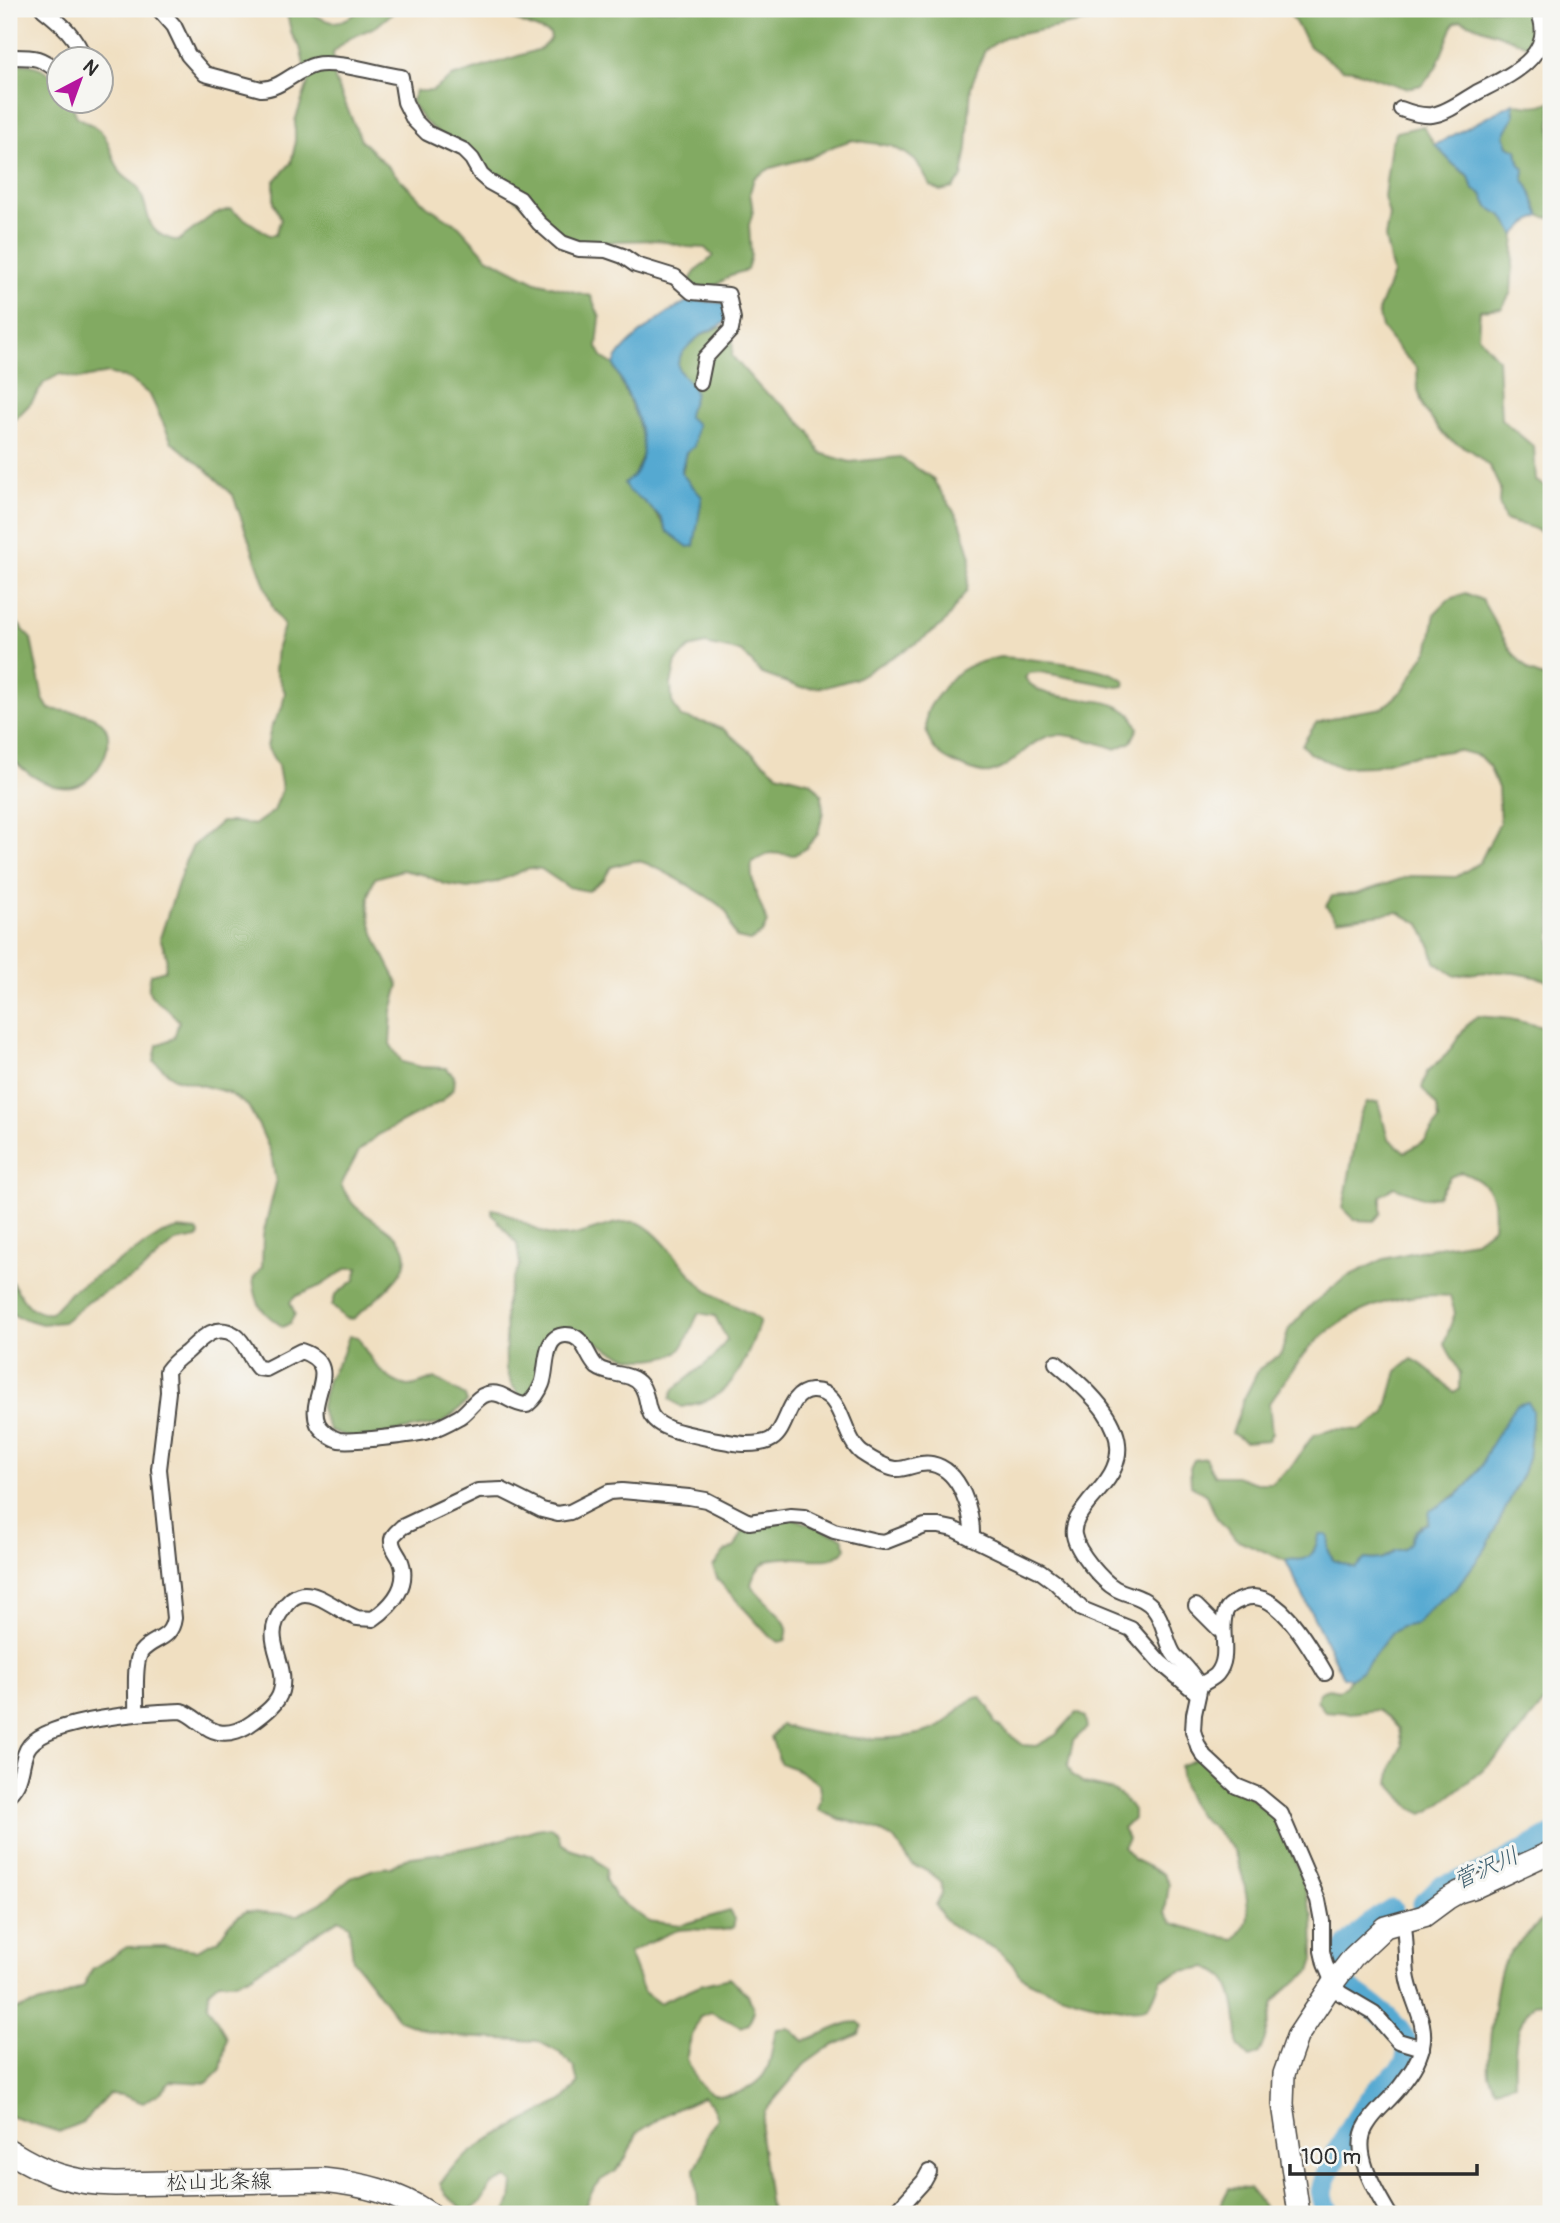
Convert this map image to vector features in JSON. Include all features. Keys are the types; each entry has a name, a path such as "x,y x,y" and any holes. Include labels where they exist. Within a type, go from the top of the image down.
{"main road":[{"name":"松山北条線","path":"9,2151 55,2175 85,2183 115,2185 323,2180 383,2190 409,2201 429,2214"}],"street":[{"path":"43,9 69,29 80,46"},
{"path":"159,9 174,26 188,55 205,74 261,89 270,89 304,68 318,64 401,77 405,102 414,120 427,133 463,150 481,175 520,199 539,223 562,243 579,249 606,250 623,256 636,265 675,278 692,292 728,295 733,319 731,330 705,358 700,383"},
{"path":"1401,109 1419,115 1436,114 1523,68 1536,53 1545,32 1536,9"},
{"path":"9,57 30,57 46,62"},
{"path":"136,1713 137,1663 141,1653 169,1632 174,1618 159,1469 168,1392 167,1371 178,1357 209,1332 229,1332 238,1337 258,1367 266,1368 301,1351 317,1360 322,1368 322,1380 316,1417 319,1427 338,1440 429,1431 460,1417 481,1396 491,1393 501,1394 517,1405 527,1405 544,1381 545,1357 550,1346 564,1334 574,1336 584,1345 596,1366 607,1372 629,1376 641,1385 648,1411 656,1421 668,1428 745,1444 772,1439 782,1428 793,1403 802,1394 810,1391 821,1393 830,1397 836,1405 855,1447 874,1461 894,1469 929,1464 939,1466 950,1475 969,1504 973,1521 972,1538"},
{"path":"1056,1363 1109,1417 1117,1441 1116,1465 1075,1524 1073,1533 1076,1544 1107,1582 1116,1589 1144,1600 1154,1609 1174,1656 1184,1665 1199,1690"},
{"path":"9,1794 20,1779 26,1750 31,1743 64,1726 136,1713 181,1711 217,1732 228,1733 248,1726 264,1714 281,1692 282,1677 272,1636 273,1626 289,1601 297,1595 305,1594 358,1618 373,1619 392,1602 403,1581 402,1562 392,1544 392,1536 402,1527 478,1491 502,1490 542,1510 558,1514 570,1512 609,1492 706,1500 750,1522 792,1516 804,1517 834,1531 884,1542 925,1526 939,1525 1040,1571 1082,1609 1131,1629 1160,1662 1199,1690"},
{"path":"1325,1673 1294,1625 1270,1602 1248,1597 1229,1606 1225,1613 1224,1657 1216,1676 1199,1690 1193,1731 1204,1756 1236,1786 1258,1795 1281,1814 1318,1900 1322,1922 1322,1951 1333,1983 1340,1993 1374,2013 1411,2045 1417,2064 1377,2112 1362,2135 1362,2152 1367,2174 1389,2214"},
{"path":"1196,1606 1223,1633"},
{"path":"1299,2214 1283,2105 1284,2074 1297,2037 1333,1983 1353,1957 1385,1927 1424,1916 1459,1892 1551,1852"},
{"path":"1403,1921 1407,1940 1407,1974 1412,1996 1422,2019 1424,2036 1411,2045"},
{"path":"894,2214 929,2172"}],"green space":[{"path":"361,9 397,9 377,26 348,39 333,53 335,80 361,140 427,206 459,226 487,257 536,282 591,296 600,318 597,347 603,358 614,365 637,418 645,449 633,478 624,483 653,510 667,531 684,463 687,415 694,396 691,386 679,369 679,358 686,347 699,337 713,330 726,328 733,341 732,356 761,389 785,407 810,432 820,453 850,462 899,457 932,478 960,521 971,557 967,590 944,623 917,643 854,679 826,687 801,688 762,674 742,652 705,644 689,648 676,662 671,685 672,702 681,717 723,729 777,773 811,782 822,795 823,812 818,834 805,849 794,855 770,853 752,862 754,886 767,923 762,933 750,941 737,938 727,913 713,901 671,875 638,861 611,867 604,879 588,891 568,887 541,869 529,868 496,882 468,888 444,884 425,875 402,870 375,878 368,905 370,919 379,946 399,985 392,1011 390,1044 402,1062 421,1067 446,1068 454,1076 453,1089 442,1101 378,1135 359,1151 341,1185 354,1205 394,1234 401,1243 405,1262 396,1280 353,1319 345,1318 332,1306 335,1295 355,1280 358,1268 348,1268 320,1286 296,1296 290,1302 295,1314 290,1323 283,1327 261,1308 253,1279 262,1267 263,1235 276,1183 271,1153 248,1106 227,1092 174,1078 154,1061 157,1045 174,1038 179,1021 153,998 149,987 151,974 165,970 167,957 160,938 185,862 193,846 221,822 254,825 274,811 282,789 278,766 267,747 271,727 282,708 285,692 275,670 277,647 284,626 273,608 233,495 172,442 150,395 129,379 108,373 79,379 60,374 44,383 31,403 9,425 9,64 25,64 46,72 46,116 77,116 102,133 121,173 138,188 149,221 158,233 178,241 214,214 230,209 269,235 275,235 281,219 274,203 274,182 291,163 295,145 295,121 308,83 300,47 292,35 286,10 301,10 332,22 350,17"},
{"path":"498,9 1129,9 1111,17 1005,37 985,50 971,86 967,148 962,177 953,188 940,191 930,185 917,162 891,146 852,140 814,156 771,168 754,178 750,193 753,211 749,225 751,255 747,270 731,275 710,290 690,286 695,273 713,256 705,248 657,240 617,241 581,246 565,241 423,120 411,102 416,91 432,91 452,77 540,49 551,39 550,34 515,20"},
{"path":"1287,9 1551,9 1551,39 1530,47 1461,20 1454,23 1436,68 1422,85 1405,88 1353,70 1342,69 1311,48"},
{"path":"1551,101 1551,218 1540,216 1523,178 1524,169 1519,163 1517,150 1508,146 1504,134 1514,116 1513,103 1537,106"},
{"path":"1423,126 1435,145 1469,177 1473,189 1482,194 1488,207 1503,216 1515,235 1511,292 1502,308 1480,310 1478,336 1498,359 1501,419 1534,447 1536,481 1551,489 1551,551 1539,531 1505,520 1499,503 1500,488 1490,467 1472,451 1442,433 1424,409 1418,390 1417,368 1382,328 1378,311 1393,274 1385,237 1389,215 1384,197 1391,143 1397,132"},
{"path":"1465,593 1482,600 1511,651 1530,672 1551,680 1551,982 1504,972 1455,976 1435,962 1420,924 1398,912 1337,920 1326,906 1332,896 1356,894 1410,876 1456,877 1480,862 1500,822 1498,788 1489,766 1479,756 1457,750 1405,757 1374,766 1340,767 1309,753 1302,745 1316,723 1351,713 1383,708 1403,690 1429,648 1435,613 1448,600"},
{"path":"9,613 31,639 43,699 49,709 89,715 101,722 106,729 108,738 104,757 93,774 79,785 50,785 31,775 9,754"},
{"path":"1000,657 1085,666 1116,675 1125,681 1124,686 1040,672 1029,673 1025,678 1046,693 1105,702 1119,707 1131,715 1138,728 1131,742 1116,749 1077,737 1054,735 1037,742 1007,765 990,773 970,770 943,757 929,739 926,723 929,707 960,671"},
{"path":"1477,1016 1510,1019 1547,1028 1551,1025 1551,1695 1493,1761 1423,1814 1411,1808 1389,1783 1393,1763 1402,1746 1399,1729 1377,1710 1350,1713 1325,1711 1317,1701 1319,1693 1329,1688 1339,1690 1346,1686 1350,1678 1363,1670 1391,1633 1401,1627 1416,1624 1458,1586 1486,1548 1523,1473 1528,1458 1532,1422 1490,1446 1482,1465 1468,1485 1444,1504 1428,1523 1420,1526 1410,1544 1381,1559 1365,1559 1355,1568 1333,1560 1328,1549 1329,1538 1320,1534 1313,1552 1308,1557 1286,1561 1236,1539 1217,1518 1206,1495 1191,1485 1190,1468 1194,1460 1205,1458 1215,1476 1236,1476 1256,1483 1272,1483 1292,1466 1313,1435 1335,1429 1361,1430 1385,1414 1397,1371 1412,1359 1454,1392 1460,1388 1460,1373 1444,1343 1455,1313 1450,1296 1411,1297 1373,1306 1355,1314 1322,1336 1308,1350 1269,1403 1272,1433 1268,1440 1245,1442 1232,1433 1243,1401 1259,1369 1281,1354 1289,1329 1311,1305 1346,1277 1384,1259 1475,1241 1493,1227 1494,1206 1490,1192 1480,1181 1461,1172 1450,1177 1438,1196 1425,1198 1394,1187 1381,1196 1381,1213 1374,1221 1354,1220 1343,1209 1360,1115 1367,1103 1378,1102 1388,1138 1405,1152 1425,1141 1439,1120 1437,1107 1422,1088 1427,1072 1447,1054 1468,1024"},
{"path":"492,1209 551,1235 572,1236 624,1222 643,1225 661,1240 704,1288 760,1321 742,1366 719,1394 681,1407 670,1399 674,1389 713,1358 727,1340 715,1316 699,1313 685,1344 678,1352 644,1359 621,1355 570,1327 559,1330 533,1398 521,1397 512,1385 506,1369 505,1307 511,1283 520,1265 517,1244 492,1214"},
{"path":"178,1229 197,1231 198,1238 175,1242 137,1275 92,1299 63,1322 42,1324 9,1312 9,1278 31,1307 43,1313 51,1313 72,1291 162,1234"},
{"path":"349,1336 358,1337 372,1360 392,1380 408,1386 435,1378 465,1396 467,1402 443,1423 356,1439 330,1431 320,1409 328,1379 342,1356"},
{"path":"781,1513 842,1537 846,1548 837,1556 825,1559 782,1558 769,1561 758,1569 751,1585 781,1617 787,1628 786,1640 779,1642 769,1636 718,1580 713,1567 724,1552 735,1547 743,1531 752,1524"},
{"path":"981,1697 995,1723 1023,1745 1036,1746 1056,1735 1076,1713 1085,1717 1087,1728 1073,1741 1068,1766 1072,1775 1084,1783 1110,1789 1123,1797 1133,1811 1133,1819 1123,1829 1128,1839 1123,1847 1133,1859 1163,1874 1169,1884 1165,1913 1172,1923 1235,1939 1245,1926 1248,1914 1245,1886 1234,1852 1192,1806 1180,1766 1196,1759 1205,1761 1279,1821 1300,1874 1313,1917 1314,1959 1310,1972 1284,1990 1274,2002 1259,2054 1250,2058 1238,2046 1238,2029 1230,1989 1221,1975 1207,1967 1182,1971 1162,1979 1149,2005 1137,2009 1122,2009 1083,2001 1029,1981 996,1950 960,1931 946,1920 936,1905 942,1893 941,1882 927,1870 913,1866 893,1838 868,1825 839,1819 818,1810 821,1799 819,1784 798,1770 780,1763 771,1737 781,1725 798,1730 859,1738 920,1734 937,1728 969,1701"},
{"path":"551,1827 558,1834 561,1843 572,1850 592,1856 606,1869 605,1879 615,1897 648,1921 681,1925 730,1911 735,1919 733,1928 679,1930 629,1953 644,1992 659,2003 700,1985 729,1978 748,1995 754,2011 749,2024 741,2027 711,2012 700,2016 687,2058 693,2073 706,2090 723,2095 743,2091 752,2086 768,2068 777,2029 789,2028 804,2041 848,2023 858,2022 863,2026 859,2034 826,2049 805,2064 765,2111 760,2134 771,2214 699,2214 695,2169 707,2134 717,2118 711,2104 703,2097 668,2113 637,2133 627,2156 616,2171 601,2180 593,2190 581,2214 505,2214 511,2201 513,2183 507,2178 491,2185 482,2201 468,2213 446,2195 440,2183 455,2165 486,2141 564,2100 578,2084 574,2067 560,2053 538,2041 460,2037 428,2031 399,2020 353,1960 349,1925 339,1919 251,1975 236,1982 219,1982 209,1991 208,2006 227,2038 221,2069 207,2083 171,2081 161,2092 143,2103 122,2095 109,2094 83,2122 59,2132 9,2116 9,2011 60,1998 84,1986 92,1969 127,1947 164,1946 197,1950 218,1940 230,1923 246,1911 298,1915 321,1903 351,1878 374,1869 391,1867 405,1858 486,1844"},
{"path":"1551,1912 1551,2009 1542,2003 1534,2004 1527,2012 1516,2041 1515,2083 1495,2088 1489,2073 1489,2050 1500,1973 1506,1958"},
{"path":"1229,2188 1250,2189 1269,2214 1216,2214"}],"water":[{"path":"1513,103 1514,116 1504,135 1508,146 1517,150 1519,163 1524,169 1523,178 1540,216 1527,223 1515,235 1503,216 1488,207 1482,194 1473,189 1469,176 1435,145"},
{"path":"692,300 723,303 726,321 690,344 678,363 680,371 694,390 688,417 697,424 694,447 686,452 681,473 702,497 694,546 688,547 667,531 661,517 628,491 624,483 636,472 642,459 643,443 634,410 614,365 625,348 647,328"},
{"path":"1528,1402 1532,1410 1532,1422 1528,1458 1486,1548 1458,1586 1416,1624 1401,1627 1391,1633 1363,1670 1350,1678 1343,1677 1286,1561 1308,1557 1313,1552 1320,1534 1326,1534 1329,1538 1328,1549 1333,1560 1355,1568 1365,1559 1381,1559 1395,1550 1402,1550 1410,1543 1416,1531 1428,1523 1430,1511 1456,1496 1468,1485 1511,1412 1517,1405"}],"waterway":[{"name":"菅沢川","path":"1424,1904 1440,1888 1487,1872 1551,1836"},
{"name":"菅沢川","path":"1335,1962 1361,1933 1392,1910"},
{"name":"菅沢川","path":"1329,2214 1322,2194 1336,2156 1371,2098 1402,2068 1408,2053 1405,2042 1389,2020 1347,1988"}]}
